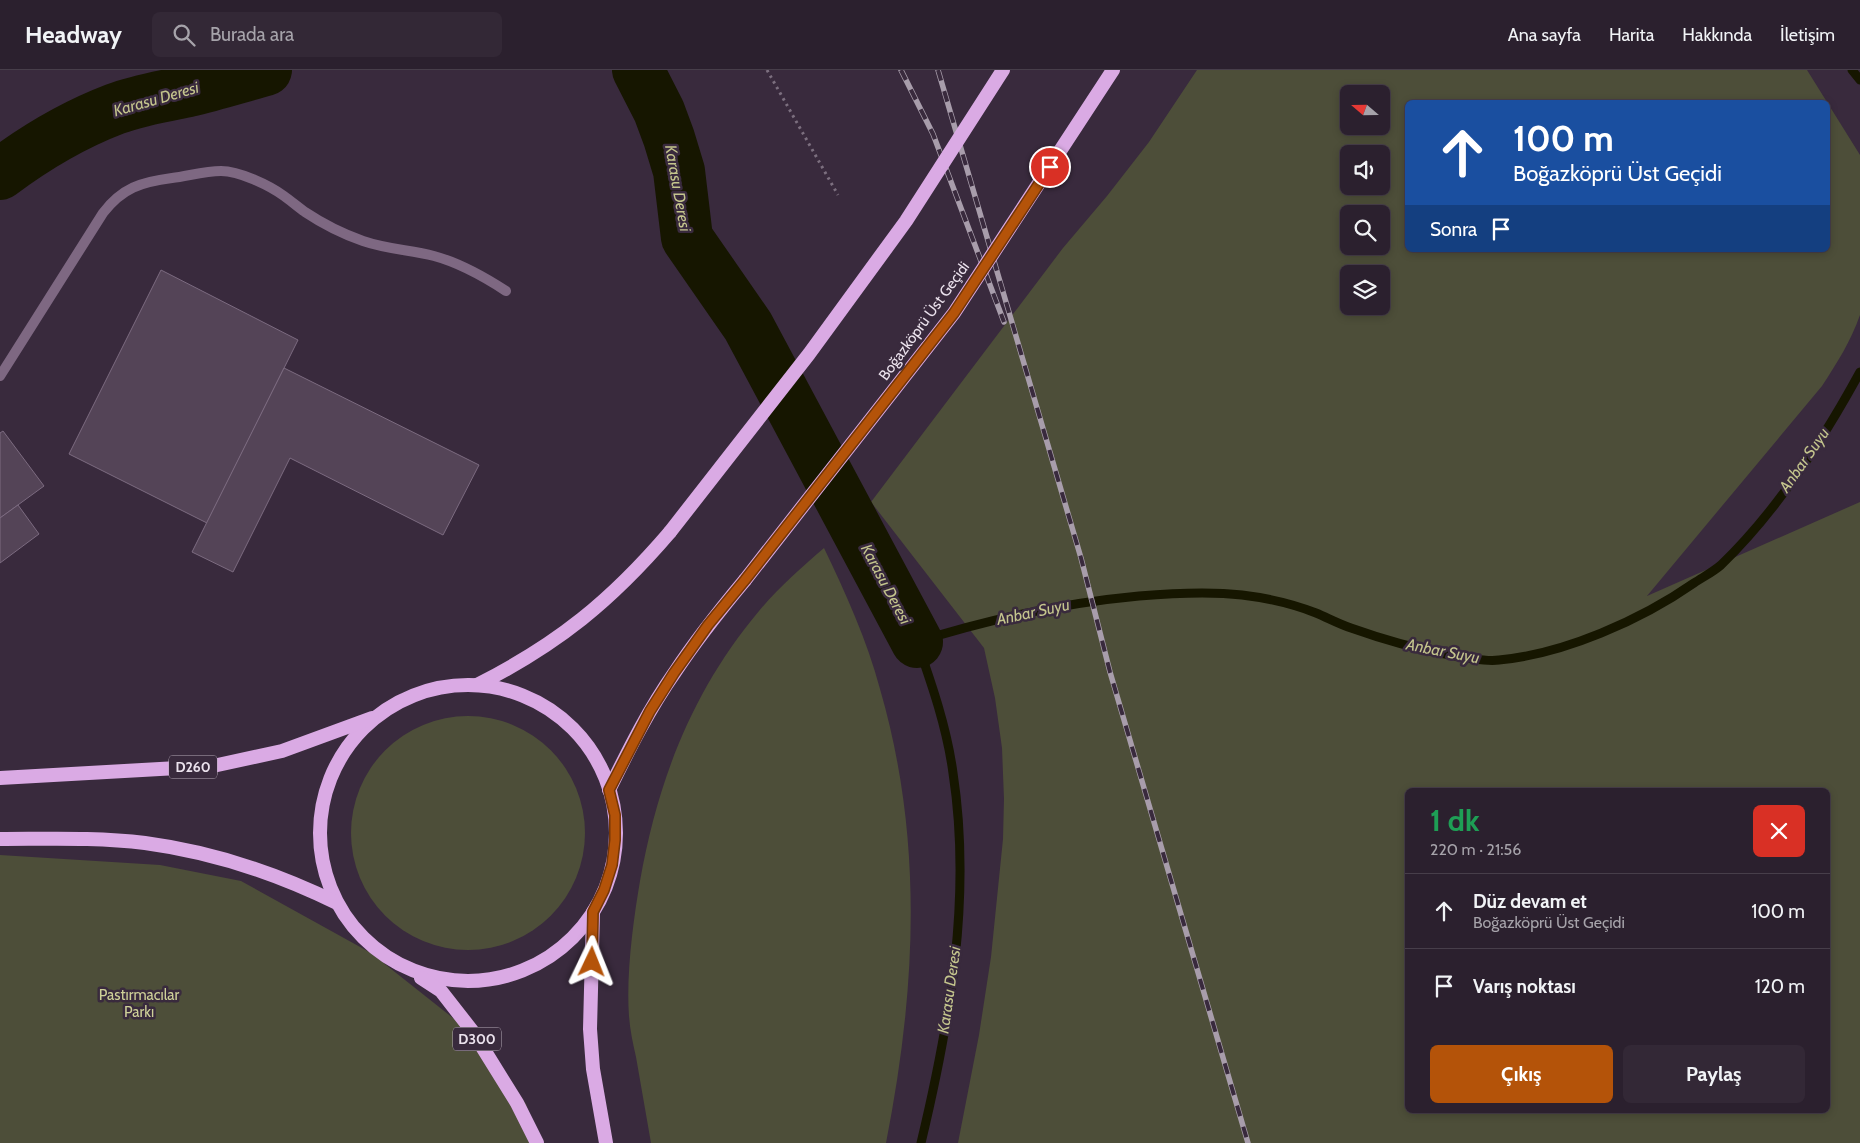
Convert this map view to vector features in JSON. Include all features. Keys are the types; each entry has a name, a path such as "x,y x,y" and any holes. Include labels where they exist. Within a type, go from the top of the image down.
{"highway":[{"path":"476,685 511,668 575,626 641,566 670,532 809,354 906,221 1003,70"},
{"name":"Boğazköprü Üst Geçidi","path":"609,790 650,711 674,673 708,625 954,313 1113,70"},
{"path":"476,685 502,689 526,697 549,709 569,725 586,744 600,766 609,790 615,815 615,840 612,865 604,890 593,912 577,933 558,950 537,964 513,974 488,980 454,980 413,971 391,959 360,934 337,903 322,853 320,827 324,801 332,776 344,753 360,732 379,715 409,697 442,687 476,685"},
{"name":"D260","path":"0,778 213,766 282,751 379,715"},
{"path":"0,839 98,839 190,850 234,861 270,873 337,903"},
{"path":"593,912 590,1029 593,1069 606,1143"},
{"name":"D300","path":"391,959 441,991 473,1032 496,1067 537,1143"}],"lane":[{"path":"0,376 112,201 139,184 156,180 222,171 242,176 284,195 304,212 340,232 390,248 435,256 482,276 506,291"}],"path":[{"path":"767,70 838,195"}],"green space":[{"path":"1197,70 1807,70 1826,100 1405,100 1405,252 1830,252 1830,107 1860,155 1860,315 1852,334 1822,386 1647,596 1860,502 1860,1143 958,1143 979,1035 991,957 1003,839 1002,748 995,698 984,648 871,502 1063,248 1149,142"},
{"path":"824,548 855,617 875,671 894,746 904,803 909,859 911,916 909,972 904,1029 886,1143 651,1143 630,1026 628,983 637,897 657,807 681,738 697,705 735,641 766,603 790,578"},
{"path":"468,716 491,718 513,725 533,736 551,750 565,768 576,788 583,810 585,833 583,856 576,878 565,898 551,916 533,930 513,941 491,948 468,950 445,948 423,941 403,930 385,916 371,898 360,878 353,856 351,833 353,810 360,788 371,768 385,750 403,736 423,725 445,718"},
{"name":"Pastırmacılar Parkı","path":"0,855 160,865 241,881 371,953 458,1022 526,1104 539,1143 0,1143"}],"building":[{"path":"161,270 298,340 207,523 69,454"},
{"path":"284,368 479,465 443,535 290,458 233,572 192,552"},
{"path":"3,431 44,486 0,518 0,433"},
{"path":"18,505 39,534 0,563 0,518"}],"waterway":[{"name":"Karasu Deresi","path":"0,174 55,137 115,109 142,101 199,89 266,70"},
{"name":"Karasu Deresi","path":"638,70 659,111 679,171 687,238 748,326 917,642"},
{"name":"Anbar Suyu","path":"1852,70 1860,80"},
{"name":"Anbar Suyu","path":"921,1143 941,1052 949,1005 959,913 960,866 958,820 947,740 917,642 999,619 1083,603 1139,596 1204,593 1242,595 1280,602 1386,639 1421,649 1465,658 1499,660 1549,651 1575,643 1626,622 1673,597 1721,565 1742,544 1780,498 1831,423 1860,372"}],"railway":[{"path":"901,70 933,134 1004,322"},
{"path":"938,70 1081,558 1110,672 1248,1143"}],"route":[{"path":"592,962 593,912 604,890 612,865 615,840 615,815 609,790 650,711 708,625 954,313 1050,167"}]}
